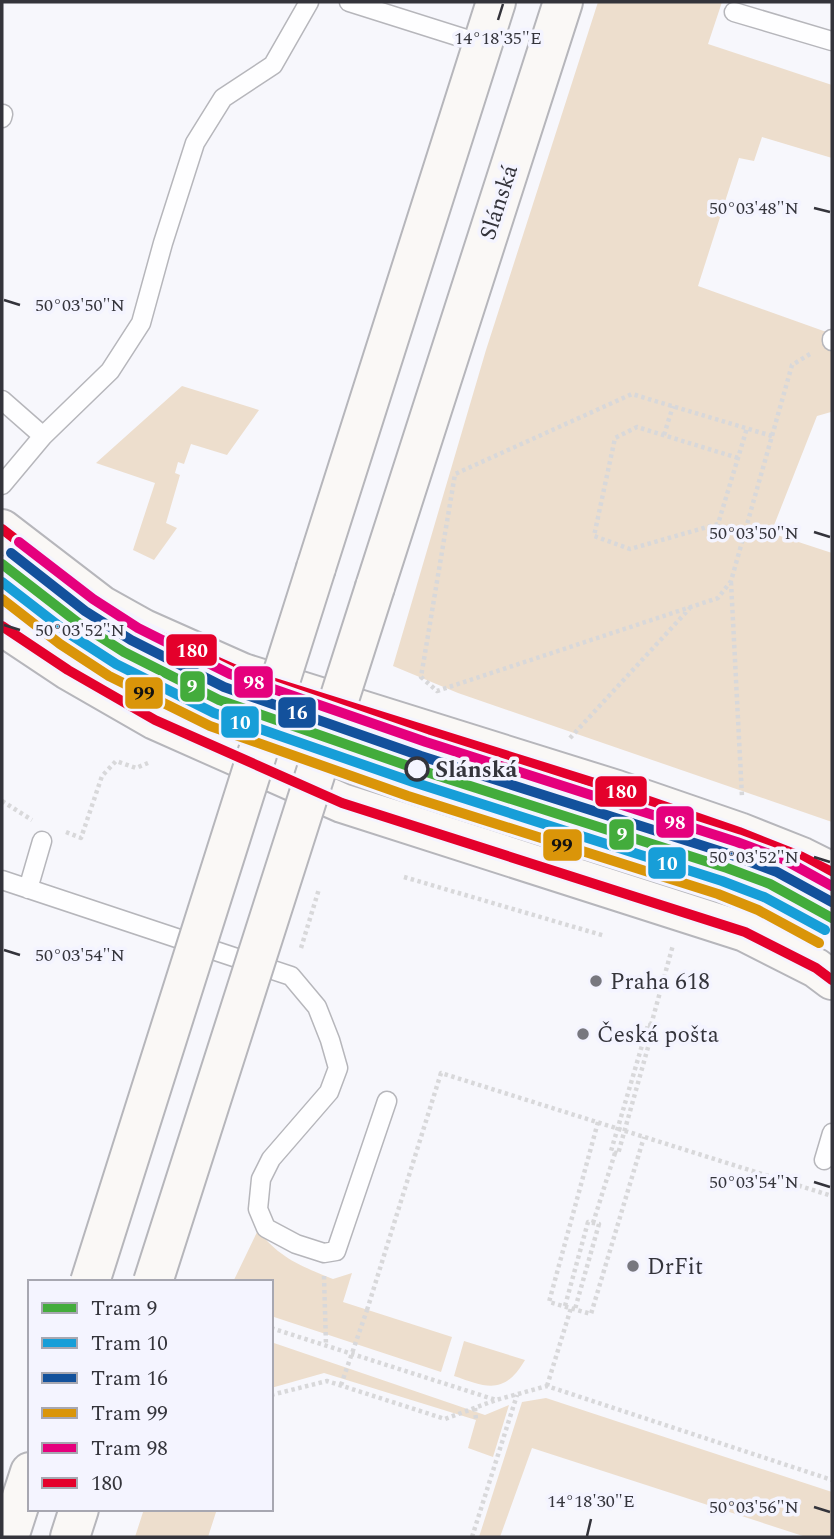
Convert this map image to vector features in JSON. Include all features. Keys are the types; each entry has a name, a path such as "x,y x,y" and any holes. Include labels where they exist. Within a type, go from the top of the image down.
{"main road":[{"path":"91,1280 496,2"},
{"name":"Slánská","path":"154,1280 563,2"},
{"path":"2,528 101,605 144,629 243,673 617,790 739,832 832,872"},
{"path":"2,626 68,670 155,720 342,803 745,932 832,979"},
{"path":"9,1537 28,1478"},
{"path":"70,1537 78,1511"}],"lane":[{"path":"2,485 43,436 110,371 141,323 195,144 223,98 273,65 309,2"},
{"path":"349,2 482,44"},
{"path":"734,12 832,41"},
{"path":"2,400 43,436"},
{"path":"28,888 43,841"},
{"path":"2,880 291,976 317,1007 338,1068 329,1092 271,1159 261,1179 258,1209 266,1228 296,1244 324,1253 336,1251 387,1101"},
{"path":"824,1160 832,1133"}],"path":[{"path":"743,804 731,581 792,365 832,340"},
{"path":"731,581 718,598 437,691 421,677 455,474 632,394 772,436"},
{"path":"664,435 673,406"},
{"path":"738,458 637,427 615,438 594,536 630,549 718,524 738,458 747,428"},
{"path":"565,744 690,608"},
{"path":"58,830 81,838 102,776 116,761 136,768 148,763"},
{"path":"2,800 36,822"},
{"path":"404,877 605,936"},
{"path":"547,1386 673,943"},
{"path":"341,1385 442,1073 832,1196"},
{"path":"598,1122 549,1302 591,1314 644,1137"},
{"path":"570,1308 594,1223"},
{"path":"324,1253 326,1345"},
{"path":"273,1329 496,1400"},
{"path":"273,1394 327,1381 445,1419 496,1400 547,1386 832,1480"},
{"path":"472,1537 518,1394"},
{"path":"475,1408 476,1420"}],"shaded area":[{"path":"598,2 722,2 708,44 832,85 832,158 762,137 754,161 739,158 698,286 832,334 831,412 817,416 771,533 832,553 832,822 458,693 393,666 486,350"},
{"path":"182,386 259,410 227,455 191,444 184,464 178,462 175,473 180,475 166,523 177,528 154,560 133,550 155,483 96,463"},
{"path":"258,1230 274,1248 311,1270 333,1279 352,1273 343,1302 452,1337 441,1372 273,1317 273,1280 234,1280"},
{"path":"464,1341 525,1360 510,1379 502,1384 494,1386 476,1383 454,1376"},
{"path":"273,1343 485,1415 509,1405 493,1457 468,1448 476,1420 324,1373 273,1387"},
{"path":"546,1398 832,1492 832,1537 806,1537 532,1448 500,1537 479,1537 522,1402"},
{"path":"143,1511 216,1511 208,1537 135,1537"}],"tram line":[{"name":"98","path":"19,542 93,599 138,628 230,674 426,742 737,842 783,859 832,886"},
{"name":"16","path":"11,553 85,611 131,640 224,687 421,756 732,855 777,872 832,902"},
{"name":"9","path":"2,564 77,622 124,652 219,700 417,769 727,868 770,884 832,918"},
{"name":"10","path":"2,582 68,633 116,664 214,713 413,782 722,881 764,897 825,930"},
{"name":"99","path":"2,599 60,644 109,676 210,726 408,796 718,894 758,910 819,943"}],"transit line":[{"name":"180","path":"2,529 101,605 144,629 243,673 617,790 739,832 832,872"},
{"name":"180","path":"2,626 68,670 155,720 342,803 745,932 816,968 832,980"}],"place":[{"name":"Slánská","path":"417,769"},
{"name":"Praha 618","path":"596,981"},
{"name":"Česká pošta","path":"583,1034"},
{"name":"DrFit","path":"633,1266"}]}
